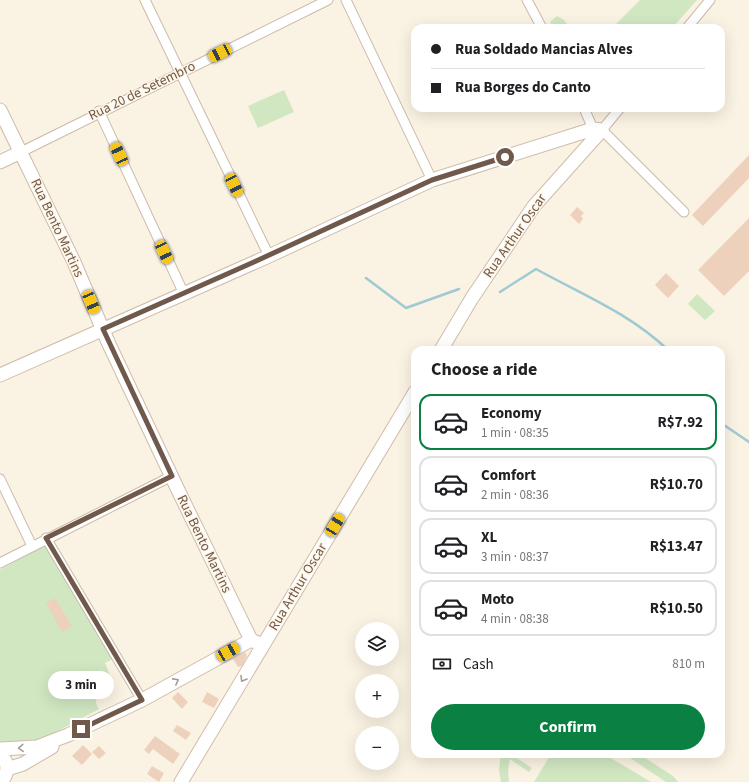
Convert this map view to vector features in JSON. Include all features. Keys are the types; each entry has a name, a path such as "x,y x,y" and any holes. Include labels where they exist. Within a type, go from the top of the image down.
{"street":[{"path":"145,0 268,256"},
{"name":"Rua 20 de Setembro","path":"0,162 328,0"},
{"path":"346,0 432,180"},
{"path":"527,0 540,24"},
{"path":"690,24 710,0"},
{"name":"Rua Bento Martins","path":"0,110 74,262 103,329 172,476 257,642"},
{"path":"99,112 184,294"},
{"path":"587,112 598,130 684,212"},
{"path":"0,375 184,294 432,180 598,130 616,112"},
{"name":"Rua Arthur Oscar","path":"442,346 472,298 534,206 598,130"},
{"name":"Rua Arthur Oscar","path":"181,782 257,642 411,398"},
{"path":"0,563 46,538 172,476"},
{"path":"0,479 32,546"},
{"path":"46,538 142,700"},
{"path":"0,749 37,747 68,735 142,700 257,642"},
{"path":"6,778 23,764 46,751 68,735"},
{"path":"0,754 5,760 6,778"}],"green space":[{"path":"640,0 697,0 676,24 616,24"},
{"path":"557,16 564,20 567,24 551,24 550,22"},
{"path":"284,90 294,112 258,128 248,106"},
{"path":"697,294 715,311 705,320 688,304"},
{"path":"45,545 113,659 105,663 112,680 96,690 96,703 99,709 41,740 32,743 0,743 0,570"},
{"path":"500,758 517,758 532,768 529,772 510,759 508,770 509,782 501,782 499,770"},
{"path":"549,758 611,758 651,782 534,782"},
{"path":"630,758 645,758 673,776 678,782 666,782"}],"building":[{"path":"749,155 749,178 703,226 692,215"},
{"path":"577,207 584,213 581,216 583,219 579,224 570,215"},
{"path":"749,218 749,271 724,296 698,270"},
{"path":"666,273 679,286 668,298 655,285"},
{"path":"55,598 72,626 62,632 46,603"},
{"path":"245,652 247,656 242,666 238,667 233,659"},
{"path":"178,692 188,702 182,709 172,698"},
{"path":"207,692 219,699 214,708 202,702"},
{"path":"177,725 191,733 186,740 173,731"},
{"path":"155,736 180,754 173,764 153,749 149,754 144,750"},
{"path":"83,745 92,754 82,765 72,756"},
{"path":"99,746 106,753 99,759 92,752"},
{"path":"152,766 164,773 159,782 147,774"}],"waterway":[{"path":"500,292 536,269 605,305 638,325 663,346"},
{"path":"366,278 406,308 459,289"},
{"path":"725,426 749,442"}],"route":[{"path":"81,729 142,700 46,538 172,476 103,329 184,294 432,180 505,157"}]}
